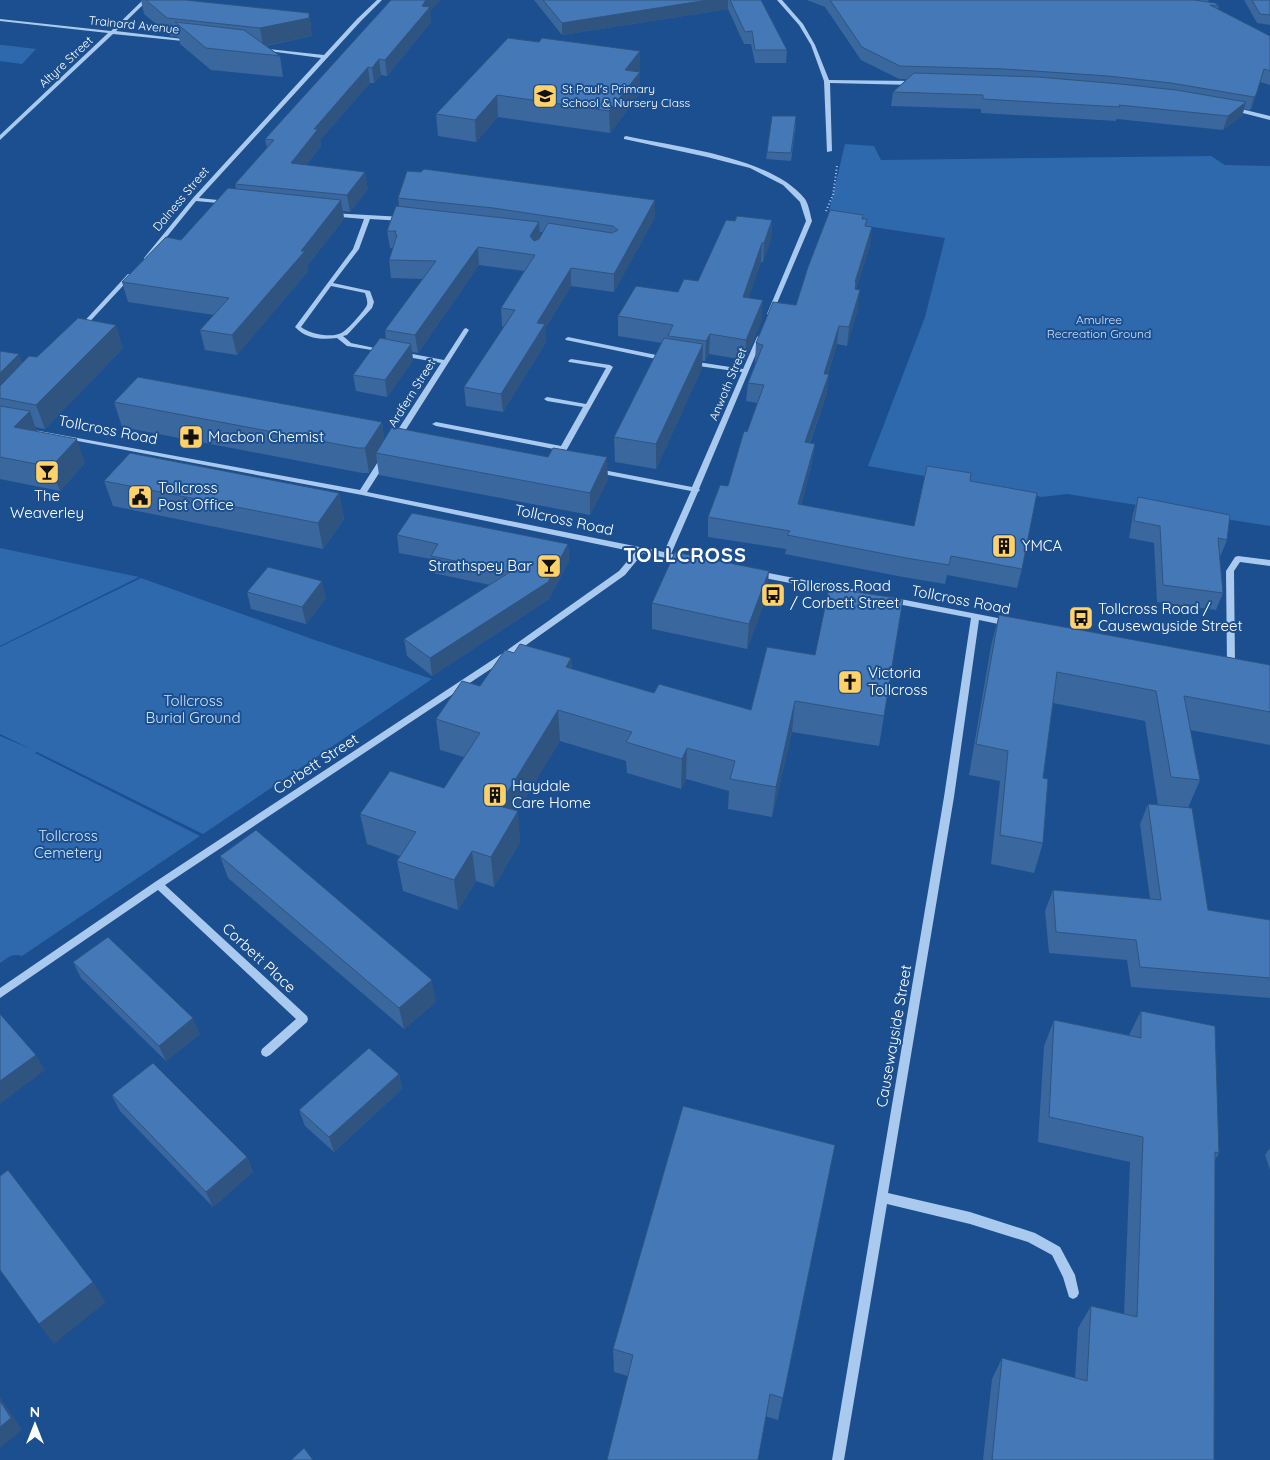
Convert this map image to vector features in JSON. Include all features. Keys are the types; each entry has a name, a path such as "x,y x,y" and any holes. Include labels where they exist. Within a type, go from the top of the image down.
{"street":[{"name":"Altyre Street","path":"0,138 146,0"},
{"name":"Dalness Street","path":"142,263 195,199 325,56 380,0"},
{"path":"779,0 801,24 813,45 826,81 829,151"},
{"name":"Trainard Avenue","path":"0,20 199,42"},
{"path":"257,49 325,56"},
{"path":"826,81 916,83"},
{"path":"1228,108 1270,118"},
{"path":"626,138 708,155 752,167 785,184 803,201 808,221 768,318"},
{"path":"195,199 232,204"},
{"path":"328,214 412,220"},
{"path":"330,284 364,290 371,298 369,308 349,331 338,336 312,336 298,327 356,249 368,217"},
{"path":"74,335 135,270"},
{"name":"Anwoth Street","path":"667,555 764,327"},
{"name":"Ardfern Street","path":"393,444 466,330"},
{"path":"338,336 349,345 386,352"},
{"path":"568,339 676,360"},
{"path":"396,354 445,362"},
{"path":"565,464 555,462 610,368 571,361"},
{"path":"685,362 746,371"},
{"path":"547,399 588,406"},
{"path":"436,424 563,449"},
{"name":"Tollcross Road","path":"20,428 362,493 696,561"},
{"path":"362,493 388,452"},
{"path":"593,470 696,490"},
{"name":"Corbett Street","path":"0,994 158,885 509,653 622,573 641,550"},
{"path":"1231,665 1230,571 1238,559 1270,563"},
{"path":"753,573 869,596"},
{"name":"Tollcross Road","path":"878,598 1013,624"},
{"name":"Causewayside Street","path":"838,1460 950,797 975,617"},
{"path":"1221,664 1241,667"},
{"name":"Corbett Place","path":"158,885 304,1019 266,1052"},
{"path":"882,1197 970,1218 1031,1237 1056,1251 1069,1276 1073,1293"}],"path":[{"path":"808,221 820,223 833,195 837,163 829,151"}],"green space":[{"path":"0,45 36,49 22,64 0,61"},
{"name":"Amulree Recreation Ground","path":"845,144 874,146 881,160 1211,156 1225,165 1270,166 1270,526 1067,494 1042,497 868,466 925,317 945,238 827,220"},
{"path":"0,548 139,577 0,646"},
{"name":"Tollcross Burial Ground","path":"141,578 312,639 432,679 203,834 37,752 35,753 200,836 22,956 12,956 0,963 0,736 33,750 0,734 0,647"}],"building":[{"path":"146,0 185,0 309,13 309,18 260,28 167,18"},
{"path":"391,0 426,0 422,6 430,7 385,60 379,59 372,68 368,67 314,129 318,129 291,163 365,172 347,195 235,184 274,140 265,139"},
{"path":"543,0 708,0 562,23"},
{"path":"730,0 761,0 787,50 755,50 752,31 745,32"},
{"path":"830,0 1194,0 1215,3 1219,6 1210,5 1270,36 1270,71 1264,69 1254,97 1171,83 1108,76 1004,69 900,66 862,47"},
{"path":"1252,0 1270,0 1270,15 1260,14"},
{"path":"175,22 244,30 280,56 206,48"},
{"path":"508,38 539,42 542,38 640,51 625,70 640,72 609,111 497,95 475,120 436,114"},
{"path":"914,73 1038,77 1120,84 1176,90 1246,102 1228,116 1119,105 1120,107 983,99 983,95 893,92"},
{"path":"772,116 796,116 791,153 767,152"},
{"path":"424,169 655,200 614,274 571,268 537,323 545,324 501,394 464,387 515,310 501,308 535,255 478,247 415,335 385,330 436,261 389,260 397,235 395,235 396,231 387,231 396,206 539,222 530,236 534,241 539,239 548,223 612,233 618,230 613,226 493,208 398,198 407,171 421,172"},
{"path":"228,188 341,200 301,251 305,251 232,335 200,330 229,298 122,282 166,237 181,240"},
{"path":"830,210 863,215 862,219 867,219 865,226 872,227 855,282 855,289 860,290 849,327 839,326 824,374 829,374 805,442 815,444 798,504 914,526 927,466 971,473 970,481 1037,493 1022,569 951,556 949,565 906,558 787,535 790,531 708,517 720,485 728,486 744,431 747,432 764,385 748,383 763,345 756,343 773,302 796,305 808,267"},
{"path":"737,216 772,220 743,297 763,300 746,340 710,334 706,341 668,336 673,325 618,316 636,286 678,292 684,279 698,281 726,220 735,221"},
{"path":"78,318 116,325 36,405 0,398 0,386 29,356 37,357"},
{"path":"380,338 411,344 385,380 353,375"},
{"path":"664,338 703,344 656,444 614,437"},
{"path":"0,351 19,354 0,373"},
{"path":"138,377 382,422 365,448 358,448 114,402"},
{"path":"0,406 30,411 14,427 77,439 51,467 0,457"},
{"path":"392,427 548,457 553,448 607,457 590,493 376,453"},
{"path":"130,453 339,493 318,523 104,481"},
{"path":"1138,497 1230,515 1227,540 1218,538 1223,593 1163,585 1160,526 1134,521"},
{"path":"412,513 568,544 548,582 430,658 404,639 510,572 431,556 438,544 397,535"},
{"path":"675,552 769,571 749,624 652,603"},
{"path":"268,567 322,581 302,607 247,592"},
{"path":"829,588 903,599 884,716 795,701 776,787 730,779 735,761 687,748 682,759 626,742 632,732 558,710 499,806 518,811 491,857 472,851 454,880 397,861 416,832 360,814 390,771 444,788 480,733 436,719 462,681 480,686 505,650 514,653 520,644 571,658 566,667 654,693 659,684 751,710 767,647 815,655"},
{"path":"999,615 1270,665 1270,712 1184,696 1200,780 1171,777 1156,691 1057,672 1043,778 1048,779 1043,843 1000,835 1008,751 976,744"},
{"path":"1148,804 1192,808 1208,910 1270,920 1270,978 1140,967 1136,940 1056,932 1053,890 1161,900"},
{"path":"256,830 432,980 399,1008 220,856"},
{"path":"108,937 193,1018 159,1046 73,962"},
{"path":"1141,1011 1215,1026 1219,1153 1215,1152 1214,1460 992,1460 1002,1358 1087,1381 1091,1306 1137,1317 1143,1137 1049,1117 1054,1020 1141,1038"},
{"path":"0,1014 36,1055 0,1081"},
{"path":"369,1048 399,1074 329,1137 299,1110"},
{"path":"153,1063 247,1157 206,1192 112,1095"},
{"path":"683,1106 835,1145 783,1398 770,1394 758,1460 607,1460 633,1355 613,1349"},
{"path":"8,1170 93,1282 39,1324 0,1270 0,1176"},
{"path":"0,1401 11,1418 0,1427"},
{"path":"304,1448 313,1460 291,1460"}],"place":[{"name":"St Paul's Primary School & Nursery Class","path":"545,96"},
{"name":"Macbon Chemist","path":"191,437"},
{"name":"The Weaverley","path":"47,472"},
{"name":"Tollcross Post Office","path":"140,497"},
{"name":"YMCA","path":"1004,546"},
{"name":"Strathspey Bar","path":"549,566"},
{"name":"Tollcross Road / Corbett Street","path":"773,595"},
{"name":"Tollcross Road / Causewayside Street","path":"1081,618"},
{"name":"Victoria Tollcross","path":"850,682"},
{"name":"Haydale Care Home","path":"495,795"}],"district":[{"name":"TOLLCROSS","path":"685,555"}],"park label":[{"name":"Tollcross Cemetery","path":"68,844"}]}
